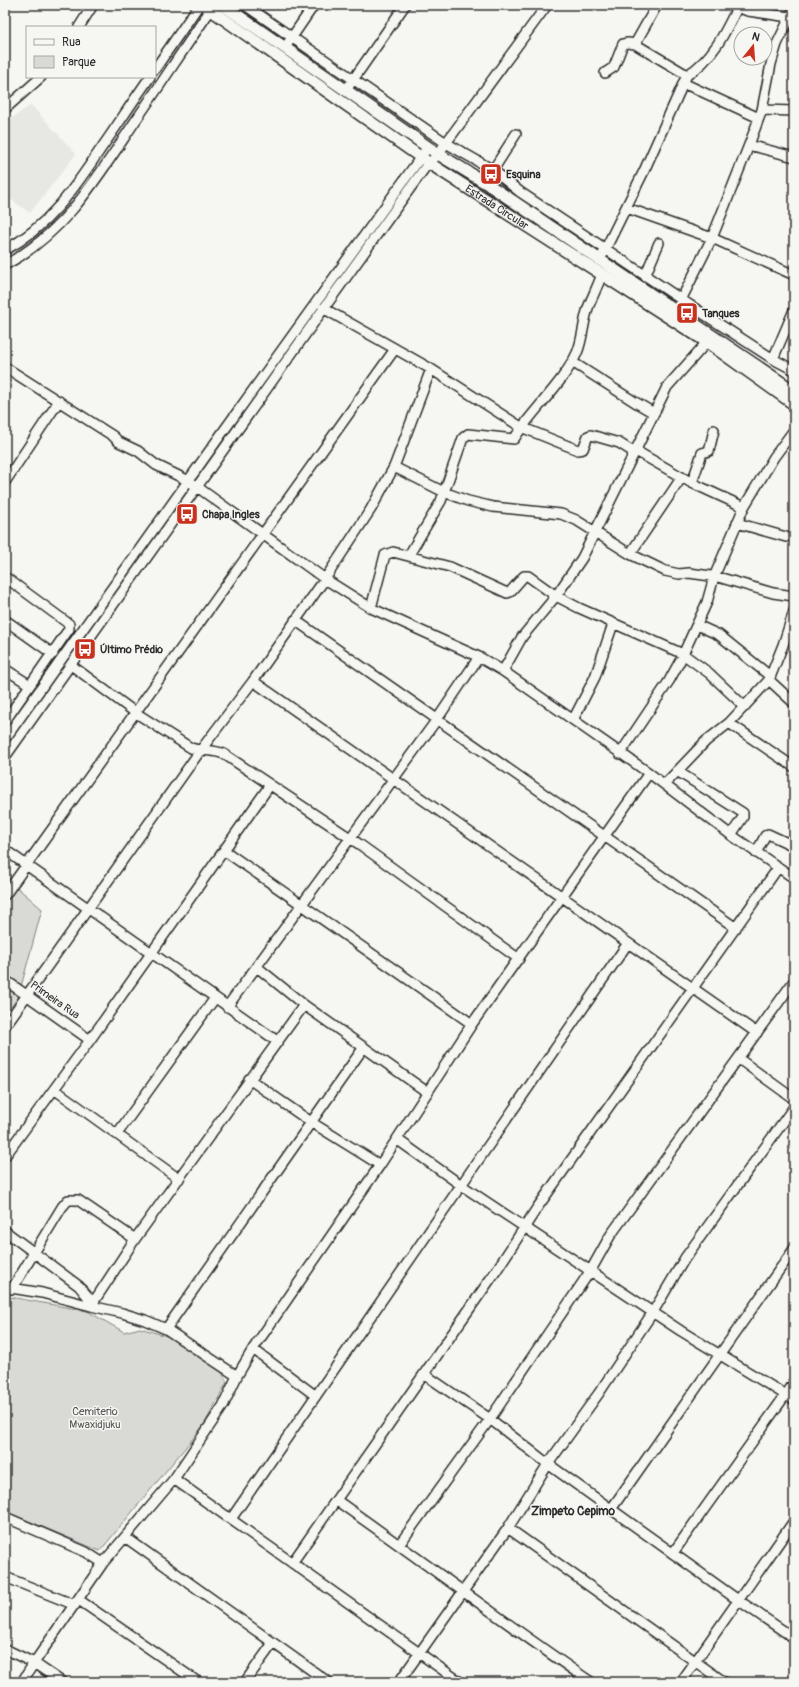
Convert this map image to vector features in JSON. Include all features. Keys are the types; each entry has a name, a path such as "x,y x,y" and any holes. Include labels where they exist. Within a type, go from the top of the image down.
{"main road":[{"path":"223,5 288,43 346,90 438,154 486,183 794,391"},
{"name":"Estrada Circular","path":"209,7 424,160 707,342 794,404"}],"street":[{"path":"80,26 93,5"},
{"path":"156,68 199,5"},
{"path":"245,5 288,43 355,80 446,143 493,170 520,192 645,276 772,359 794,370"},
{"path":"288,43 314,5"},
{"path":"346,90 355,80 405,5"},
{"path":"5,739 189,481 424,160 438,154 548,5"},
{"path":"635,44 657,5"},
{"path":"600,261 627,208 685,79 700,67 722,38 734,6 769,15 789,17"},
{"path":"5,265 35,247 67,216 95,181 209,7"},
{"path":"676,311 712,238 749,145 760,114 771,64 789,17 794,9"},
{"path":"606,73 614,67 624,44 635,44 685,79 760,114 794,112"},
{"path":"5,109 40,78"},
{"path":"5,250 32,232 52,215 69,196 149,78"},
{"path":"493,170 516,134"},
{"path":"749,145 794,157"},
{"path":"5,757 324,308 424,160 428,147"},
{"path":"627,208 712,238 794,275"},
{"path":"645,276 659,243"},
{"path":"410,555 444,492 465,435 511,440 529,416 546,399 571,363 577,352 588,308 602,274"},
{"path":"324,308 431,369 521,427 575,449 583,449 588,436 591,435 619,443 692,483 744,507"},
{"path":"772,359 794,310"},
{"path":"503,671 522,637 556,596 582,558 667,387 707,342"},
{"path":"5,896 395,348"},
{"path":"571,363 577,365 654,413"},
{"path":"5,367 113,436 119,442 138,451 156,465 189,481 324,579 371,608 479,657 503,671 665,784 731,835 794,878"},
{"path":"5,1026 200,751 253,681 324,579 374,503 394,468 431,369"},
{"path":"5,482 59,401"},
{"path":"692,483 702,453 709,451 714,430"},
{"path":"620,754 668,681 683,654 707,602 714,577 744,507 774,457 794,430"},
{"path":"394,468 468,502 493,507 561,514 596,532 630,554 665,572 700,574 773,593 794,596"},
{"path":"630,554 682,477"},
{"path":"737,524 786,537"},
{"path":"371,608 385,556 393,552 410,555 450,567 507,593 510,592 524,576 528,576 556,596 613,624 683,654 709,673 745,707"},
{"path":"5,577 69,624 69,629 53,654 30,685 8,710 5,721"},
{"path":"665,784 706,741 729,723 745,707 770,678 794,611"},
{"path":"5,620 53,654"},
{"path":"295,620 438,718 736,928"},
{"path":"573,720 595,677 613,624"},
{"path":"697,625 719,635 770,678 794,702"},
{"path":"227,1007 257,967 301,903 351,839 438,718 479,657"},
{"path":"71,665 136,713 190,748 200,751 214,750 224,754 351,839 519,959"},
{"path":"5,669 30,685"},
{"path":"253,681 394,778 628,942 692,989 757,1033"},
{"path":"729,723 794,767"},
{"path":"677,771 743,813 743,817 731,835"},
{"path":"22,1682 103,1562 174,1479 223,1406 237,1376 253,1349 398,1140 472,1024 649,773"},
{"path":"5,1156 225,851 270,785"},
{"path":"756,853 765,836 768,834 794,846"},
{"path":"5,850 277,1041"},
{"path":"225,851 472,1024"},
{"path":"292,1563 424,1374 537,1208 778,868"},
{"path":"231,1520 628,942"},
{"path":"257,967 304,1005 428,1092"},
{"name":"Primeira Rua","path":"5,980 90,1040"},
{"path":"399,1545 490,1419 591,1270 610,1236 794,981"},
{"path":"117,1134 215,998"},
{"path":"92,1305 135,1239 249,1079 304,1005"},
{"path":"166,1330 364,1047"},
{"path":"739,1059 794,1099"},
{"path":"249,1079 311,1122 380,1166"},
{"path":"54,1089 179,1179"},
{"path":"399,1682 508,1528 548,1464 599,1393 653,1312 685,1258 794,1107"},
{"path":"398,1140 461,1185 653,1312 794,1400"},
{"path":"135,1239 78,1200 68,1200 34,1252 8,1288 42,1293 122,1313 166,1330 237,1376"},
{"path":"5,1231 79,1286 92,1305"},
{"path":"612,1508 721,1355 794,1249"},
{"path":"253,1349 316,1396"},
{"path":"424,1374 490,1419 548,1464 612,1508 738,1600 794,1638"},
{"path":"673,1553 794,1383"},
{"path":"174,1479 460,1682"},
{"path":"336,1500 463,1593 591,1682"},
{"path":"5,1517 86,1552 103,1562"},
{"path":"681,1682 794,1521"},
{"path":"508,1528 724,1682"},
{"path":"125,1537 328,1682"},
{"path":"5,1577 77,1602 198,1682"},
{"path":"245,1682 273,1643"},
{"path":"5,1650 34,1663 62,1682"}],"shaded area":[{"path":"31,105 76,154 30,213 5,195 5,123"}],"green space":[{"path":"5,877 42,909 5,1046"},
{"name":"Cemiterio Mwaxidjuku","path":"5,1296 87,1311 124,1332 140,1328 170,1337 217,1363 227,1382 204,1425 100,1551 5,1511"}],"place":[{"name":"Esquina","path":"491,174"},
{"name":"Tanques","path":"687,313"},
{"name":"Chapa Ingles","path":"187,514"},
{"name":"Último Prédio","path":"85,649"}],"district":[{"name":"Zimpeto Cepimo","path":"573,1511"}]}
